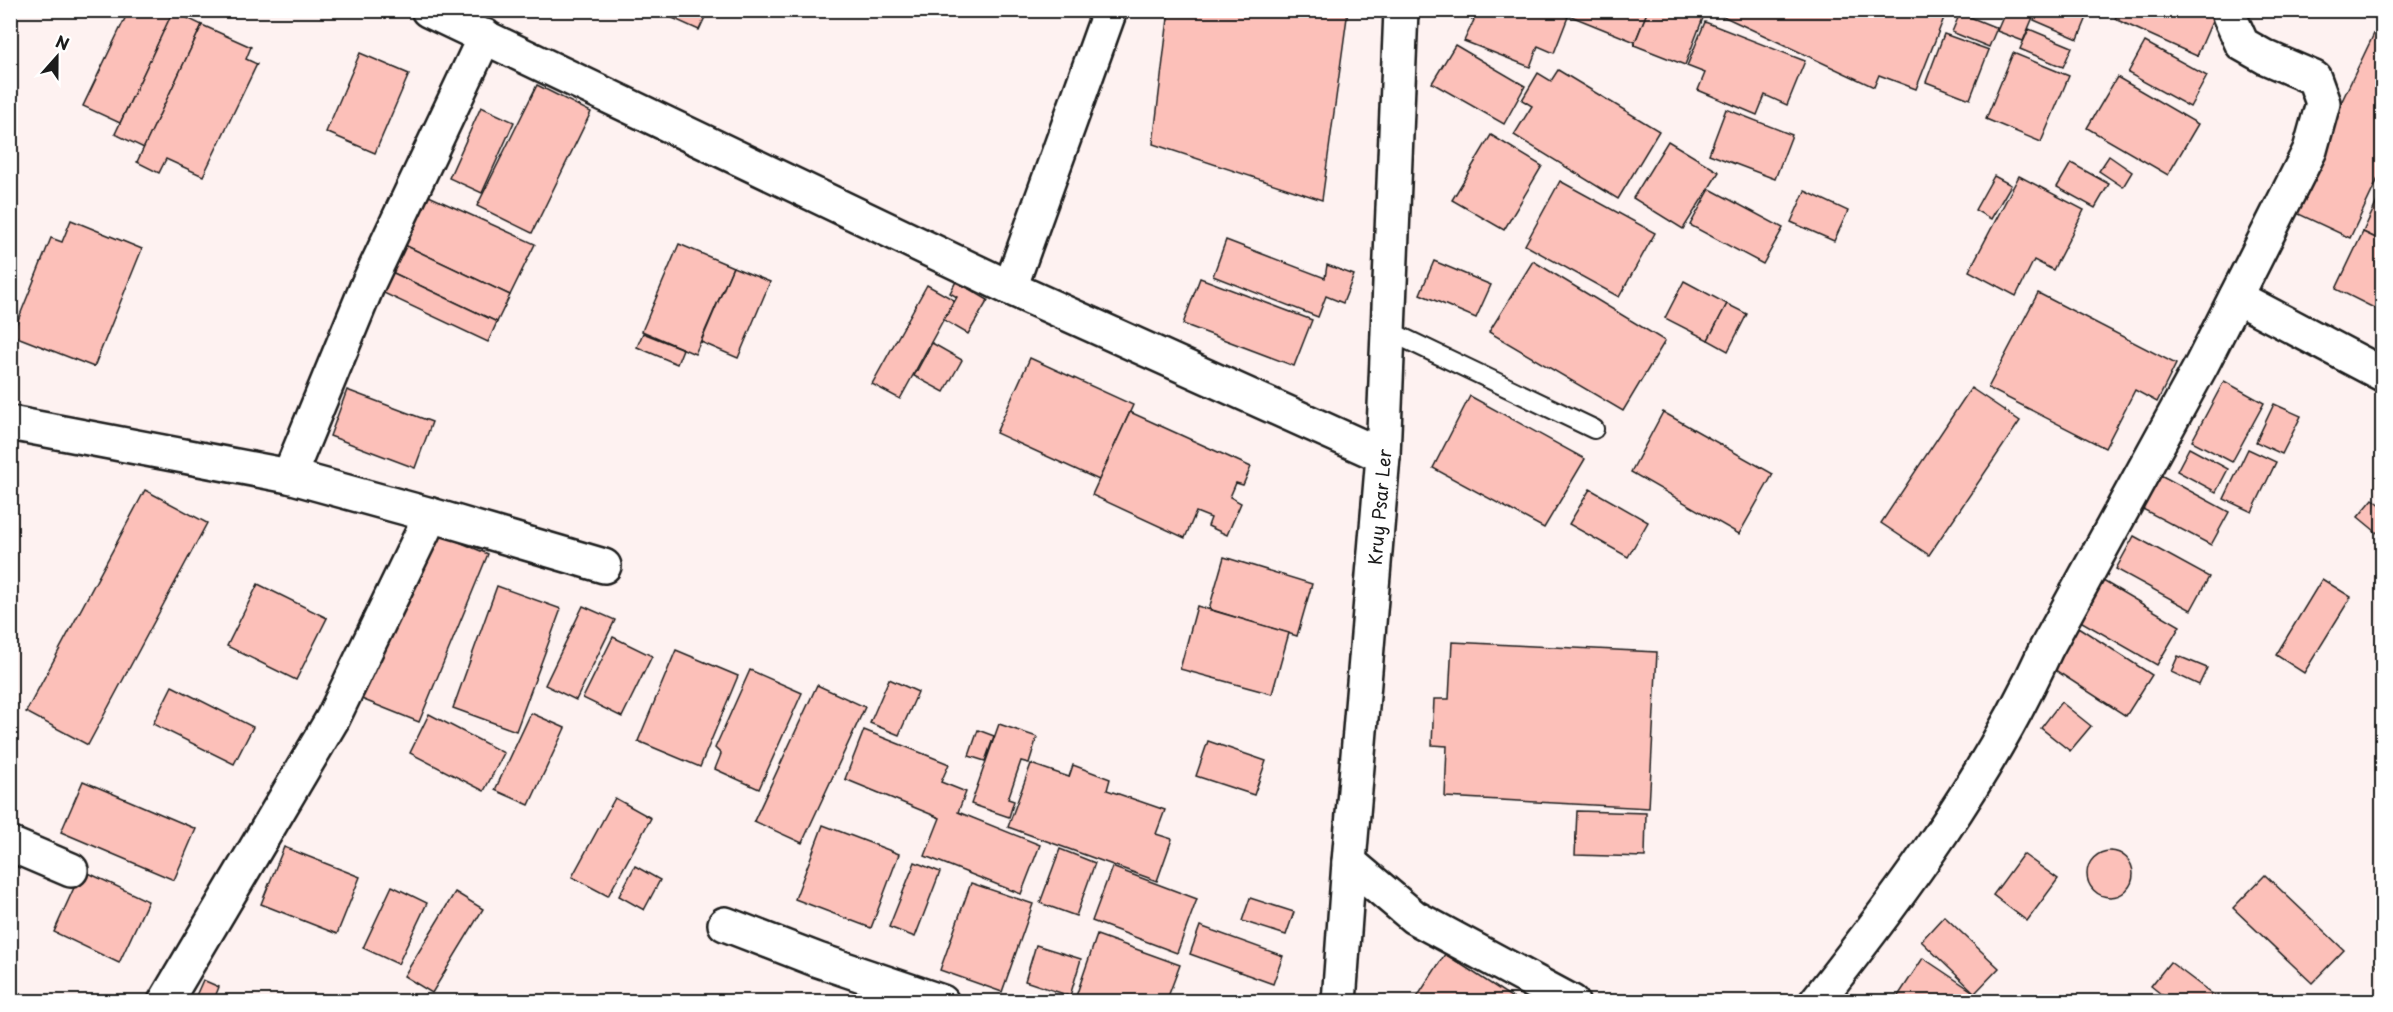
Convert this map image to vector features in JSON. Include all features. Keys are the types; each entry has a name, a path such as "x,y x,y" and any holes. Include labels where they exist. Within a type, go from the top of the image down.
{"street":[{"path":"428,10 1010,288 1383,456"},
{"path":"1010,288 1110,10"},
{"name":"Kruy Psar Ler","path":"1339,1002 1383,456 1401,10"},
{"path":"1816,1002 1883,918 1984,766 2197,374 2310,150 2323,103 2314,78 2265,57 2242,44 2229,15 2230,10"},
{"path":"289,476 368,284 485,36"},
{"path":"2236,297 2382,374"},
{"path":"10,423 289,476 604,566"},
{"path":"165,1002 333,718 431,515"},
{"path":"10,844 71,870"},
{"path":"1349,862 1414,916 1572,1002"},
{"path":"725,924 818,960 942,1002"}],"lane":[{"path":"1389,331 1594,429"}],"building":[{"path":"129,10 174,10 120,123 83,106"},
{"path":"660,10 691,10 705,17 699,30 659,12"},
{"path":"1169,10 1348,10 1322,200 1153,144"},
{"path":"1452,10 1552,10 1568,17 1554,53 1538,46 1530,67 1464,41 1474,20"},
{"path":"1556,10 1648,10 1635,42"},
{"path":"1648,10 1706,10 1685,65 1634,45"},
{"path":"1710,10 1947,10 1916,89 1879,75 1874,87"},
{"path":"2006,10 2036,10 2023,41 1997,31"},
{"path":"2038,10 2090,10 2078,39 2034,20"},
{"path":"2119,10 2217,10 2197,56 2115,19"},
{"path":"173,11 202,25 144,148 115,134"},
{"path":"1960,13 1997,28 1989,47 1952,32"},
{"path":"2381,19 2382,170 2350,238 2290,210"},
{"path":"1705,22 1805,61 1787,105 1765,95 1757,115 1698,90 1705,73 1687,66"},
{"path":"202,25 251,47 246,59 257,64 203,176 166,159 159,173 137,162"},
{"path":"2029,29 2072,47 2063,67 2020,49"},
{"path":"1944,34 1989,50 1970,99 1926,82"},
{"path":"2145,42 2207,76 2190,107 2128,73"},
{"path":"1455,45 1525,86 1504,124 1432,83"},
{"path":"360,53 409,74 375,153 326,132"},
{"path":"2013,53 2069,76 2041,142 1986,119"},
{"path":"1558,70 1659,131 1618,199 1514,135 1532,106 1522,100 1538,73 1551,81"},
{"path":"2117,77 2198,124 2168,175 2087,128"},
{"path":"537,85 591,112 532,233 477,206"},
{"path":"481,107 514,122 482,193 449,178"},
{"path":"1726,109 1792,135 1775,179 1709,154"},
{"path":"1491,135 1542,166 1504,230 1452,200"},
{"path":"1668,141 1719,172 1683,229 1633,198"},
{"path":"2109,156 2132,172 2123,187 2099,171"},
{"path":"2071,163 2109,184 2095,208 2057,187"},
{"path":"1994,176 2011,185 1991,219 1975,210"},
{"path":"2019,176 2084,210 2053,270 2034,260 2016,296 1969,271"},
{"path":"1560,181 1655,233 1619,297 1525,245"},
{"path":"1710,189 1783,228 1763,264 1690,225"},
{"path":"1805,191 1848,211 1834,241 1791,222"},
{"path":"2382,191 2382,241 2363,232"},
{"path":"420,192 535,244 510,295 396,241"},
{"path":"71,220 142,249 94,367 12,335 51,238 62,242"},
{"path":"2363,232 2382,241 2382,312 2336,289"},
{"path":"1226,240 1325,278 1327,265 1354,275 1343,303 1326,296 1318,317 1213,276"},
{"path":"396,241 510,295 497,322 383,268"},
{"path":"679,244 733,267 695,354 642,331"},
{"path":"1434,261 1491,285 1476,318 1420,294"},
{"path":"1533,261 1665,341 1623,411 1489,332"},
{"path":"733,267 770,282 738,358 701,342"},
{"path":"383,268 497,322 488,342 373,288"},
{"path":"961,272 975,279 969,289 988,300 968,334 944,320 957,297 950,293"},
{"path":"1200,278 1312,320 1294,366 1183,324"},
{"path":"1684,281 1727,304 1708,340 1665,318"},
{"path":"927,285 954,300 900,399 872,384"},
{"path":"2038,293 2176,364 2157,402 2135,390 2105,448 1988,388"},
{"path":"1727,304 1747,314 1728,351 1708,340"},
{"path":"643,333 683,349 677,364 637,347"},
{"path":"932,343 962,360 944,392 914,376"},
{"path":"1030,358 1133,405 1099,480 996,433"},
{"path":"2224,381 2264,403 2232,462 2192,441"},
{"path":"1971,388 2020,421 1929,555 1881,523"},
{"path":"347,390 432,422 415,468 330,436"},
{"path":"1470,396 1585,459 1544,528 1433,468"},
{"path":"2274,404 2301,416 2282,454 2256,442"},
{"path":"1130,412 1251,467 1243,485 1236,483 1230,497 1241,503 1227,535 1208,526 1211,518 1196,512 1185,538 1092,495"},
{"path":"1663,412 1773,474 1739,534 1631,472"},
{"path":"2189,448 2228,469 2216,492 2177,471"},
{"path":"2248,449 2276,462 2252,512 2224,499"},
{"path":"2155,472 2229,512 2211,545 2137,506"},
{"path":"1590,489 1648,522 1628,557 1569,524"},
{"path":"145,490 207,523 88,745 26,712"},
{"path":"2373,499 2382,506 2381,536 2358,517"},
{"path":"428,529 488,554 419,722 359,698"},
{"path":"2134,536 2209,577 2191,610 2116,569"},
{"path":"1224,557 1312,584 1297,636 1209,609"},
{"path":"2098,578 2180,626 2157,665 2075,618"},
{"path":"2322,579 2351,597 2304,673 2276,655"},
{"path":"258,584 327,618 296,680 227,646"},
{"path":"497,586 561,609 516,731 453,708"},
{"path":"583,606 615,620 576,700 545,685"},
{"path":"1197,606 1289,633 1272,694 1180,669"},
{"path":"2078,627 2152,675 2126,716 2052,668"},
{"path":"613,637 652,656 622,717 583,698"},
{"path":"1452,642 1657,652 1649,808 1445,797 1447,746 1432,745 1434,699 1449,699"},
{"path":"676,650 738,676 700,767 638,741"},
{"path":"2178,656 2207,668 2199,685 2171,672"},
{"path":"750,670 802,693 759,789 715,769 721,754 715,748"},
{"path":"889,679 918,692 899,735 870,723"},
{"path":"817,685 865,707 802,843 754,821"},
{"path":"172,686 253,727 234,764 153,724"},
{"path":"2061,702 2091,726 2070,751 2041,728"},
{"path":"531,713 565,728 529,805 495,790"},
{"path":"429,714 504,753 484,791 410,753"},
{"path":"999,724 1037,737 1029,763 1021,761 1008,799 1014,801 1009,817 971,804"},
{"path":"864,730 949,764 941,782 966,792 958,812 1040,845 1021,894 925,856 940,818 845,779"},
{"path":"978,730 994,736 985,761 969,756"},
{"path":"1208,741 1266,761 1254,795 1196,776"},
{"path":"1031,764 1069,777 1073,765 1110,779 1107,790 1165,810 1156,834 1172,839 1157,881 1008,827"},
{"path":"83,781 196,829 174,880 61,832"},
{"path":"615,798 651,818 608,896 572,877"},
{"path":"1577,811 1646,813 1645,857 1575,855"},
{"path":"823,825 899,854 871,928 795,899"},
{"path":"284,847 360,877 337,934 261,904"},
{"path":"1060,849 1095,863 1076,916 1040,903"},
{"path":"2110,851 2126,858 2133,874 2126,890 2110,897 2094,890 2087,874 2094,858"},
{"path":"2023,854 2058,879 2027,921 1993,895"},
{"path":"915,862 940,872 915,937 889,927"},
{"path":"635,866 660,880 644,910 619,896"},
{"path":"1112,867 1197,899 1177,953 1092,921"},
{"path":"82,870 148,901 119,963 54,932"},
{"path":"2265,875 2344,950 2312,983 2233,908"},
{"path":"971,883 1033,904 1002,992 940,970"},
{"path":"392,886 427,903 398,964 363,948"},
{"path":"455,892 483,909 432,993 404,976"},
{"path":"1250,898 1294,912 1286,935 1242,921"},
{"path":"1944,916 1999,968 1975,993 1921,941"},
{"path":"1200,926 1283,956 1273,984 1190,954"},
{"path":"1097,935 1180,965 1166,1002 1074,1002"},
{"path":"1036,945 1081,959 1070,996 1025,981"},
{"path":"1445,954 1519,1002 1414,1002"},
{"path":"2382,956 2382,969 2377,965"},
{"path":"1923,958 1975,993 1969,1002 1894,1002"},
{"path":"2170,962 2223,1002 2171,1002 2151,986"},
{"path":"203,980 219,987 213,1002 194,1000"}]}
